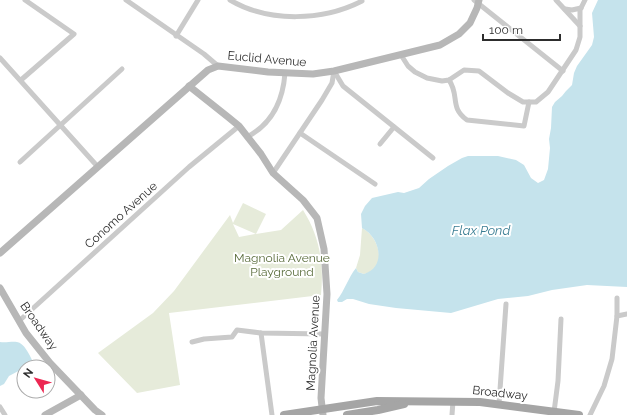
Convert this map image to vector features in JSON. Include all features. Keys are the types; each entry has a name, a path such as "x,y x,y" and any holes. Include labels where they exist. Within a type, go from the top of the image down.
{"main road":[{"name":"Broadway","path":"284,415 322,412 377,401 453,401 499,404 579,415"},
{"name":"Broadway","path":"347,415 418,401"}],"street":[{"path":"21,80 74,34 25,0"},
{"path":"126,0 204,54 218,66"},
{"path":"176,36 198,0"},
{"path":"230,0 254,11 300,16 325,14 338,11 362,1"},
{"path":"556,0 580,26"},
{"path":"401,55 408,66 415,72 427,78 442,81 449,80 464,70 479,71 508,93 523,102 536,102 548,92 576,50 579,42 581,8 584,0"},
{"path":"477,1 563,71"},
{"name":"Euclid Avenue","path":"0,253 208,70 218,66 285,73 313,74 334,71 440,45 459,34 470,23 477,1"},
{"path":"565,8 572,10 581,8"},
{"path":"0,58 98,167"},
{"path":"20,162 122,69"},
{"path":"334,71 343,86 433,158"},
{"path":"273,173 332,83 334,71"},
{"path":"247,137 260,130 276,109 283,93 285,73"},
{"path":"449,80 454,87 455,104 460,114 467,120 524,126 529,102"},
{"name":"Magnolia Avenue","path":"189,86 239,126 261,154 273,173 303,200 317,218 324,249 327,294 321,398 322,412"},
{"name":"Conomo Avenue","path":"19,321 183,172 239,126"},
{"path":"380,144 394,127"},
{"path":"300,132 375,184"},
{"name":"Broadway","path":"1,292 26,333 50,363 97,413 102,415"},
{"path":"590,415 604,386 612,359 618,316 618,298"},
{"path":"499,404 506,304"},
{"path":"618,316 627,314"},
{"path":"554,412 558,381 561,319"},
{"path":"192,342 232,337 237,330 261,333 324,334"},
{"path":"261,333 272,415"},
{"path":"45,415 81,395"},
{"path":"452,415 453,401"},
{"path":"0,408 5,415"}],"green space":[{"name":"Magnolia Avenue Playground","path":"243,203 266,214 256,234 281,230 303,210 309,220 320,251 322,272 321,295 169,313 180,385 137,393 98,353 153,313 174,291 230,215 233,223","holes":["233,224 256,234 239,237"]},
{"path":"362,228 371,235 379,252 378,264 375,269 364,274 358,272 356,268 360,255"}],"water":[{"name":"Flax Pond","path":"598,0 627,0 627,287 587,285 552,290 528,296 498,299 451,313 396,308 369,304 353,299 338,302 337,300 356,268 358,272 364,274 376,265 378,259 377,245 368,232 362,228 361,214 365,206 372,198 398,192 404,193 419,188 448,166 468,156 498,156 516,160 524,165 531,178 538,183 544,180 548,169 552,107 572,85 577,66 592,45 594,37 592,13"},
{"path":"0,342 20,343 26,349 31,359 16,359 16,372 9,376 4,384 0,386"}]}
